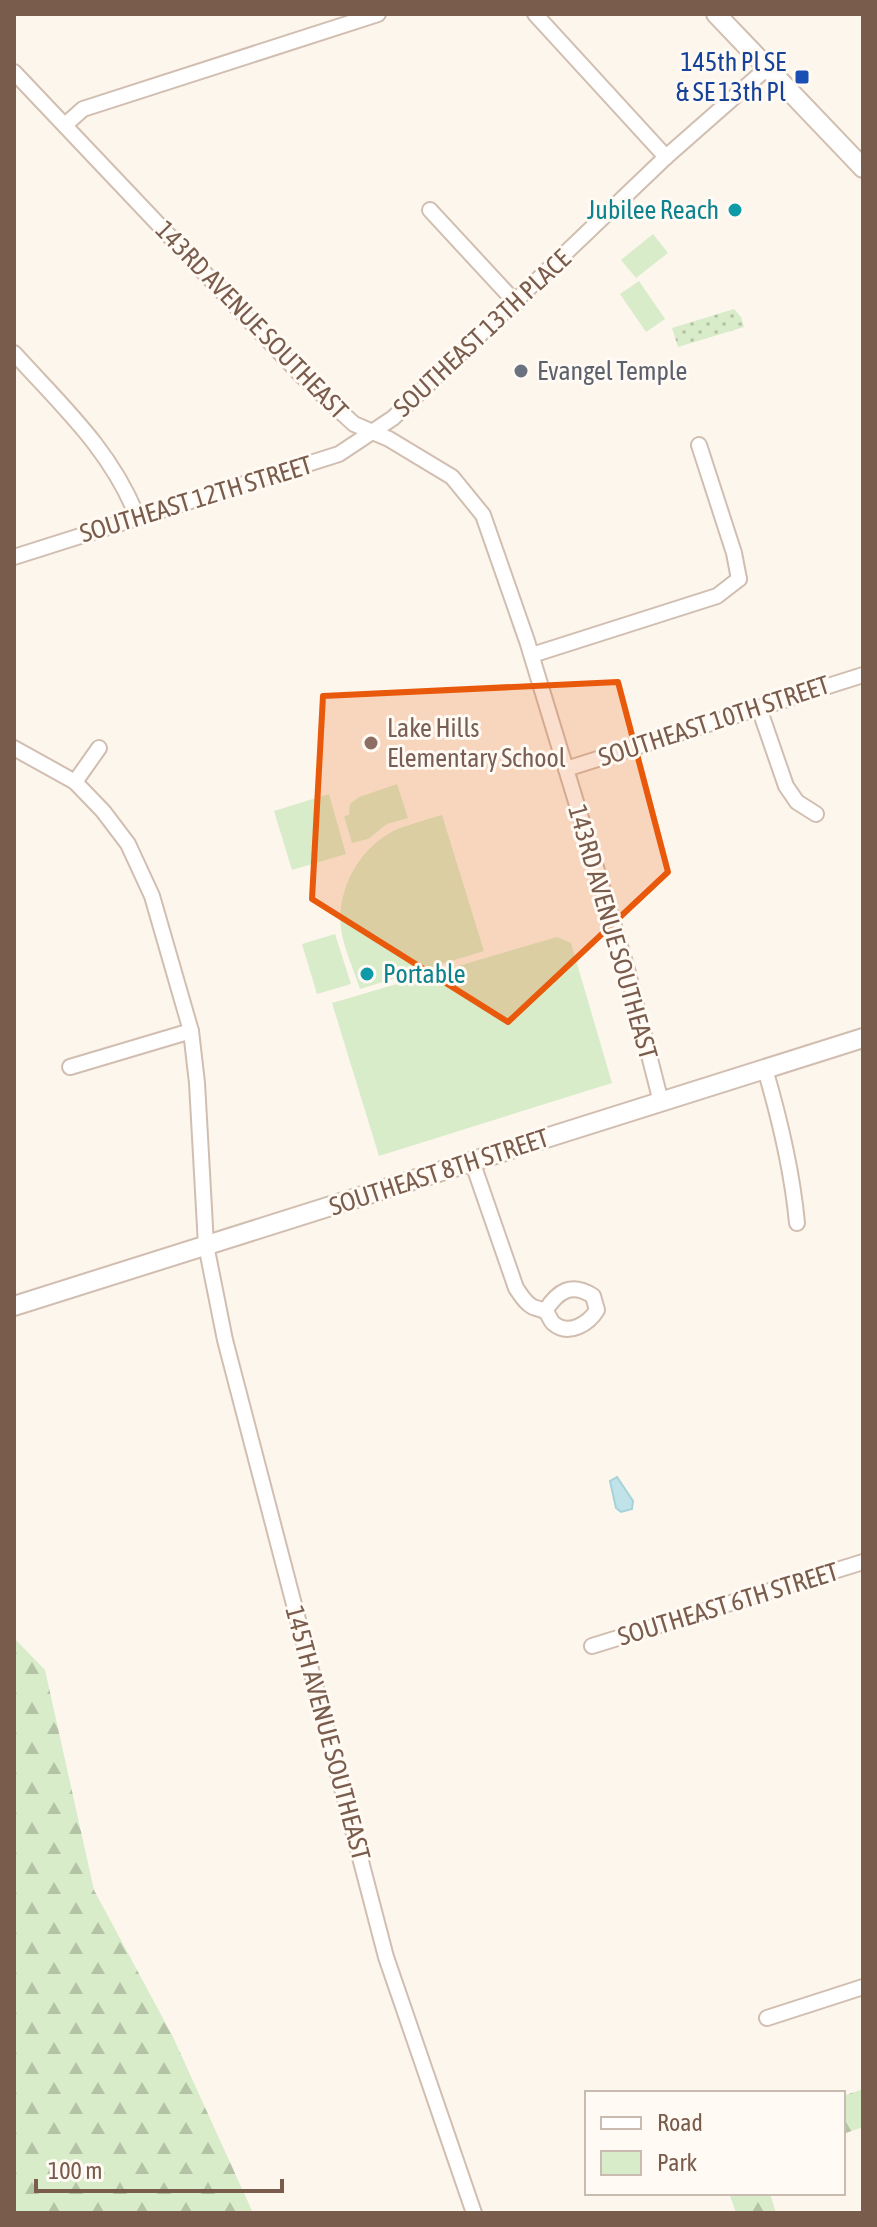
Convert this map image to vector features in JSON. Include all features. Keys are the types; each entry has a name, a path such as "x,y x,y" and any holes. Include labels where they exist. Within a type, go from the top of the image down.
{"street":[{"path":"65,125 83,109 378,14"},
{"path":"535,14 666,157"},
{"path":"716,14 863,168"},
{"name":"SOUTHEAST 13TH PLACE","path":"372,432 393,418 666,157 766,69"},
{"name":"143RD AVENUE SOUTHEAST","path":"14,72 303,377 354,424 433,463 452,477 473,500 491,533 532,655 627,969 661,1102"},
{"path":"430,210 516,303"},
{"path":"14,353 102,450 128,492 137,516"},
{"name":"SOUTHEAST 12TH STREET","path":"14,557 339,454 372,432"},
{"path":"532,655 717,596 746,581 699,445"},
{"name":"SOUTHEAST 10TH STREET","path":"566,769 863,675"},
{"path":"759,708 786,786 797,802 816,814"},
{"path":"14,748 75,782 99,748"},
{"name":"145TH AVENUE SOUTHEAST","path":"75,782 128,844 141,867 191,1031 206,1245 225,1340 386,1957 474,2213"},
{"path":"70,1067 191,1031"},
{"name":"SOUTHEAST 8TH STREET","path":"14,1306 863,1038"},
{"path":"765,1069 792,1175 797,1223"},
{"path":"472,1161 516,1288 524,1300 545,1311"},
{"name":"SOUTHEAST 6TH STREET","path":"592,1646 863,1562"},
{"path":"767,2018 863,1987"}],"highlighted area":[{"path":"618,682 668,872 508,1022 312,899 323,696"}],"green space":[{"path":"653,234 668,253 636,278 621,260"},
{"path":"639,281 665,319 646,332 620,294"},
{"path":"734,309 744,327 678,347 672,328"},
{"path":"397,784 408,818 387,824 368,839 352,843 344,816 349,815 350,804 359,797"},
{"path":"329,794 346,854 292,870 274,811"},
{"path":"442,815 484,951 360,989 341,929 340,914 347,883 363,856 386,835"},
{"path":"335,934 351,984 317,994 302,944"},
{"path":"557,937 571,943 612,1083 379,1156 332,1003"},
{"path":"14,1638 45,1670 94,1890 173,2037 253,2213 14,2213"},
{"path":"863,2089 863,2127 845,2133 845,2095"},
{"path":"730,2195 771,2195 776,2213 736,2213"}],"water":[{"path":"617,1477 633,1501 632,1509 621,1512 616,1508 610,1481"}],"place":[{"name":"145th Pl SE & SE 13th Pl","path":"802,77"},
{"name":"Jubilee Reach","path":"735,210"},
{"name":"Evangel Temple","path":"521,371"},
{"name":"Lake Hills Elementary School","path":"371,743"},
{"name":"Portable","path":"367,974"}]}
